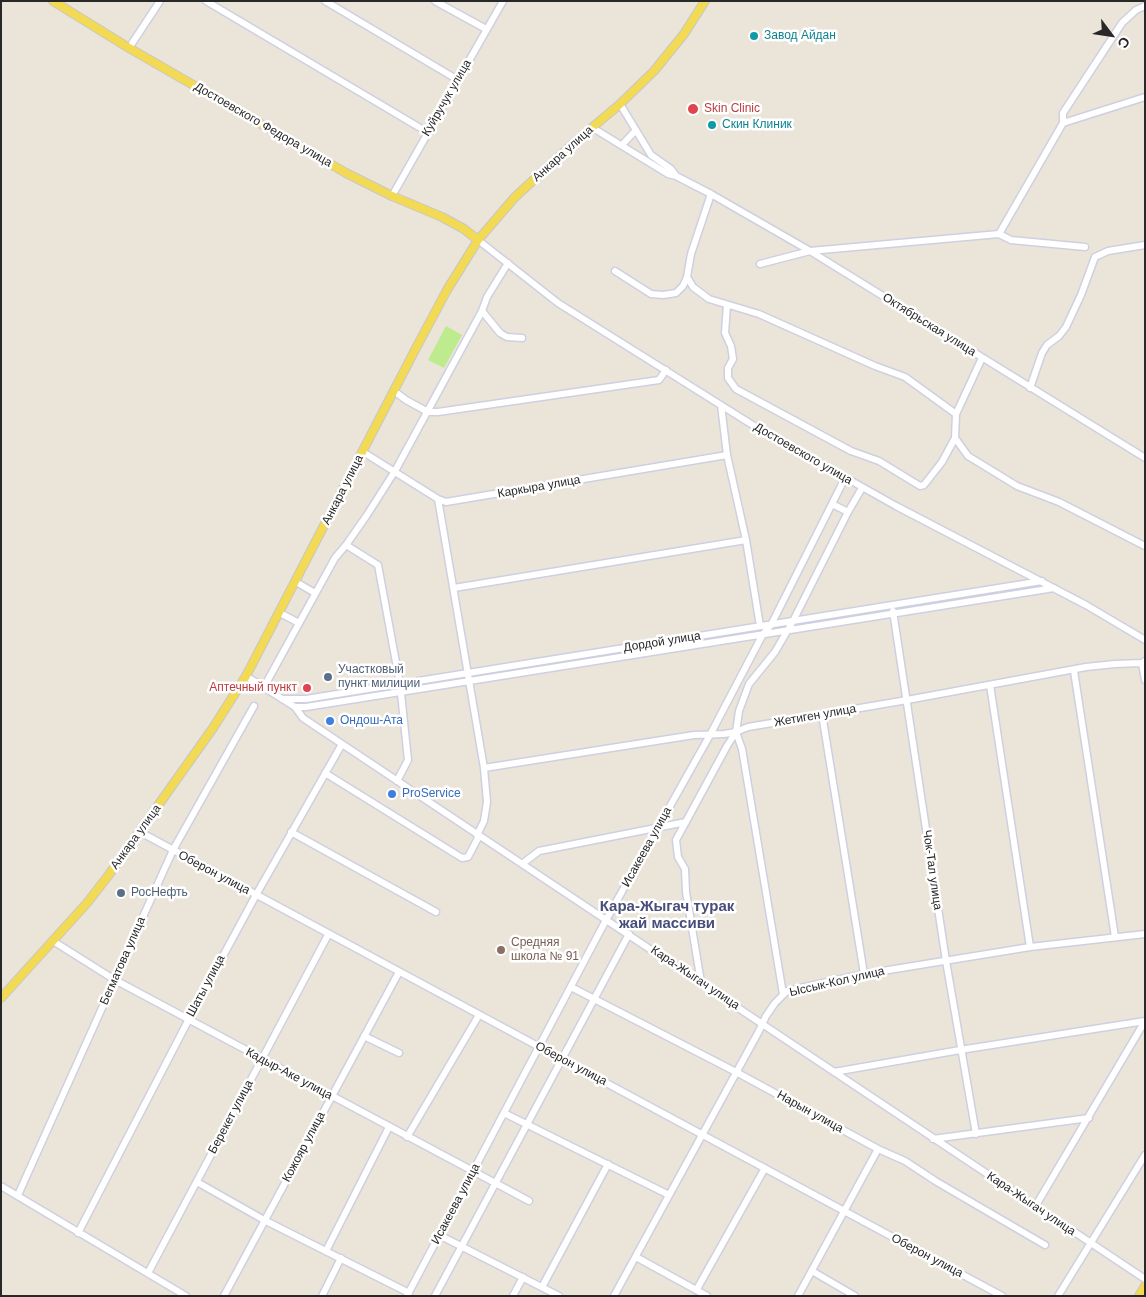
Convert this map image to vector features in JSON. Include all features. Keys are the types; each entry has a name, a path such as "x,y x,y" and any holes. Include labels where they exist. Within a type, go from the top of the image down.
{"main road":[{"name":"Достоевского Федора улица","path":"53,1 129,48 321,159 392,196 442,217 464,229 478,240"},
{"name":"Анкара улица","path":"1,998 92,896 140,832 213,728 246,676 280,614 447,290 478,240 515,197 620,104 669,53 705,1"},
{"path":"1139,1296 1145,1286"}],"street":[{"path":"129,48 160,1"},
{"path":"206,1 427,132"},
{"path":"326,1 458,80"},
{"path":"435,1 486,29"},
{"name":"Куйручук улица","path":"392,196 502,1"},
{"path":"999,234 1063,123 1064,113 1122,23 1136,10 1145,6"},
{"path":"1063,123 1145,97"},
{"name":"Октябрьская улица","path":"620,104 651,155 671,169 676,176"},
{"name":"Октябрьская улица","path":"593,128 668,174 676,176 711,194 810,252 1145,458"},
{"path":"622,145 636,130"},
{"path":"615,271 651,294 664,295 676,293 683,286 687,277 691,254 711,194"},
{"path":"760,264 810,252 999,234 1011,240 1085,247"},
{"name":"Достоевского улица","path":"478,240 558,303 759,429 862,488 1042,581 1145,640"},
{"path":"1030,388 1042,353 1066,327 1081,295 1095,257 1108,251 1145,245"},
{"path":"264,688 334,558 346,545 395,471 482,311 487,297 508,263"},
{"path":"687,277 709,299 759,314 875,366 905,377 956,414"},
{"path":"727,305 725,333 731,346 733,359 728,368 728,378 736,389 851,451 879,461 920,486 924,485 942,462 955,438 956,414 982,358"},
{"path":"482,311 500,333 522,338"},
{"path":"394,391 428,412 438,412 659,380 666,370"},
{"path":"721,405 727,455 746,540 760,626"},
{"path":"955,438 968,456 1017,486 1059,502 1145,546"},
{"path":"326,773 462,858 468,857 484,821 487,802 484,768 438,499 363,452"},
{"name":"Каркыра улица","path":"438,499 446,502 727,455"},
{"name":"Исакеева улица","path":"408,1294 606,920 764,634 771,625 845,478"},
{"name":"Исакеева улица","path":"701,982 686,892 685,869 676,848 676,840 736,732 739,711 750,684 775,652 788,630 862,488"},
{"path":"832,504 848,512"},
{"path":"454,588 746,540"},
{"path":"346,545 378,565 400,684 408,760 398,781"},
{"path":"1021,585 1025,580 1022,571"},
{"path":"1036,591 1042,581"},
{"name":"Дордой улица","path":"282,699 306,699 1042,581"},
{"path":"296,582 315,593"},
{"name":"Дордой улица","path":"295,707 306,707 1054,588"},
{"name":"Чок-Тал улица","path":"892,605 960,1050 976,1134"},
{"path":"280,614 299,623"},
{"path":"1144,662 1145,680"},
{"name":"Жетиген улица","path":"484,768 694,735 736,732 748,727 1086,667 1144,662"},
{"path":"1074,670 1115,937"},
{"name":"Кара-Жыгач улица","path":"246,676 295,707 301,715 342,744 1145,1279"},
{"path":"990,685 1030,947"},
{"name":"Бегматова улица","path":"18,1195 173,850 254,706"},
{"path":"301,715 306,707"},
{"path":"822,714 864,974"},
{"path":"736,732 743,759 783,994"},
{"name":"Шаты улица","path":"78,1233 189,1019 291,832 342,744"},
{"path":"522,864 539,851 686,822"},
{"name":"Оберон улица","path":"140,832 328,935 1002,1296"},
{"path":"291,832 436,912"},
{"name":"Исакеева улица","path":"435,1296 629,934"},
{"name":"Ыссык-Кол улица","path":"614,1296 766,1016 783,994 794,989 864,974 946,960 1030,947 1145,934"},
{"name":"Берекет улица","path":"148,1273 328,935"},
{"name":"Кадыр-Аке улица","path":"53,941 114,980 528,1201"},
{"name":"Кожояр улица","path":"224,1296 399,972"},
{"name":"Нарын улица","path":"571,987 736,1072 878,1149 905,1161 937,1182 1045,1245"},
{"path":"408,1137 479,1015"},
{"path":"834,1072 1145,1021"},
{"path":"1035,1207 1145,1021"},
{"path":"364,1036 399,1052"},
{"path":"504,1113 670,1195"},
{"path":"933,1139 1089,1118"},
{"path":"326,1251 389,1127"},
{"path":"798,1296 843,1210 878,1149"},
{"path":"1058,1296 1145,1155"},
{"path":"542,1287 608,1164"},
{"path":"697,1290 764,1168"},
{"path":"196,1182 264,1220 408,1294"},
{"path":"1,1186 186,1296"},
{"path":"439,1235 559,1296"},
{"path":"636,1257 707,1296"},
{"path":"322,1296 341,1258"},
{"path":"812,1271 855,1296"},
{"path":"513,1296 523,1277"}],"green space":[{"path":"446,326 462,335 444,368 428,360"}],"place":[{"name":"Завод Айдан","path":"754,36"},
{"name":"Skin Clinic","path":"693,109"},
{"name":"Скин Клиник","path":"712,125"},
{"name":"Участковый пункт милиции","path":"328,677"},
{"name":"Аптечный пункт","path":"307,688"},
{"name":"Ондош-Ата","path":"330,721"},
{"name":"ProService","path":"392,794"},
{"name":"РосНефть","path":"121,893"},
{"name":"Средняя школа № 91","path":"501,950"}],"district":[{"name":"Кара-Жыгач турак жай массиви","path":"667,916"}]}
